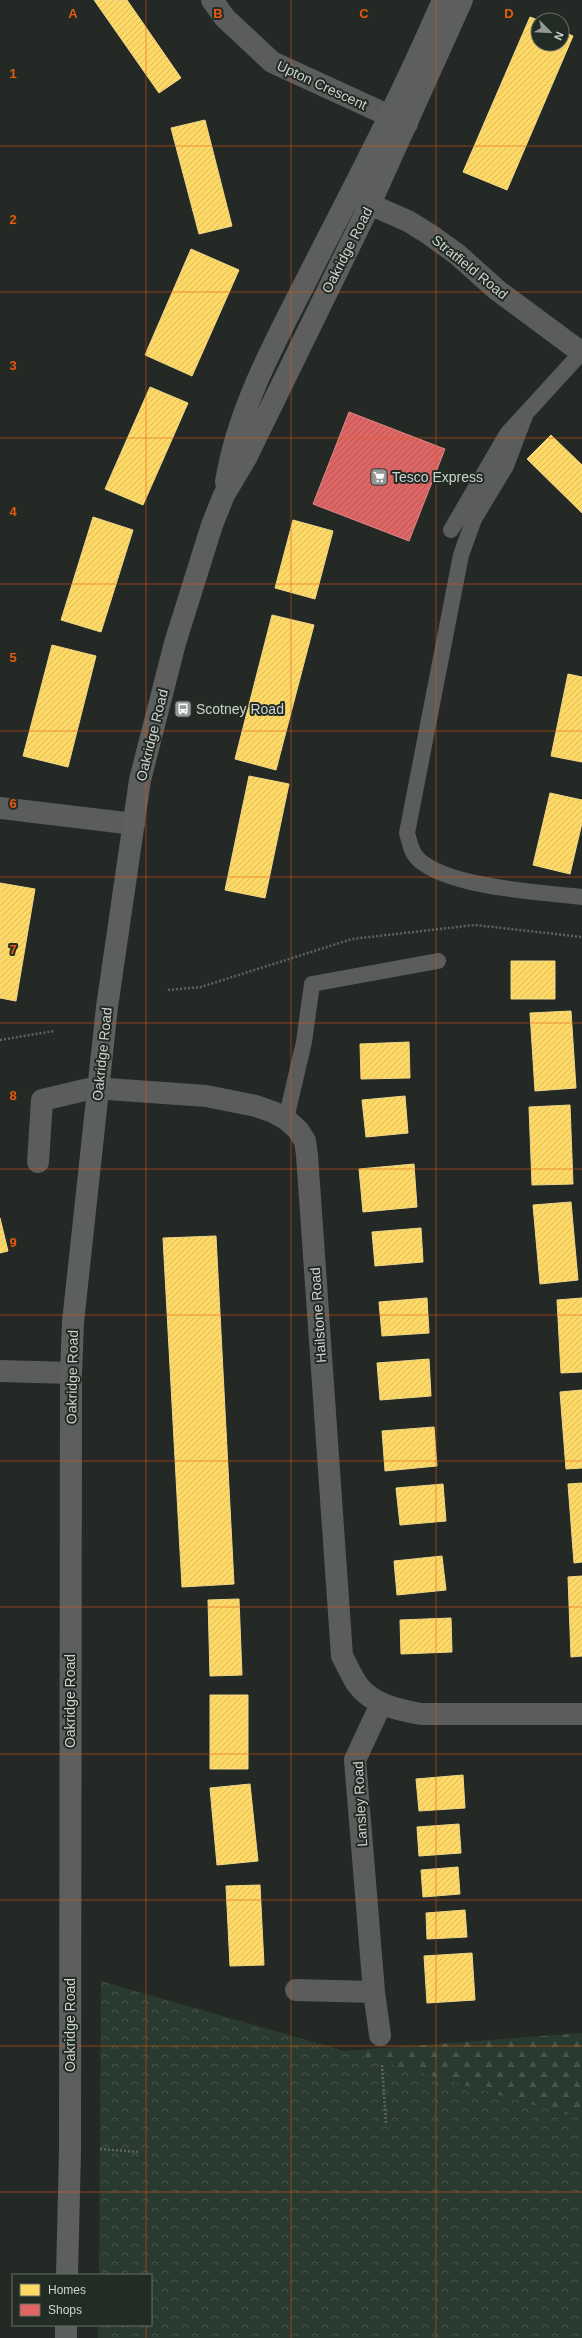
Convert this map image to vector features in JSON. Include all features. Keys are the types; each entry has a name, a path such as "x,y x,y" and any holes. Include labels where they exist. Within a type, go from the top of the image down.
{"street":[{"name":"Upton Crescent","path":"212,0 225,18 272,62 399,120"},
{"name":"Oakridge Road","path":"67,2274 70,2151 71,1373 82,1222 94,1089 108,1007 140,780 175,643 212,525 224,495 246,458 370,204 399,120 414,68 443,0"},
{"name":"Oakridge Road","path":"224,495 230,456 246,409 289,316 350,195 399,120 462,0"},
{"name":"Stratfield Road","path":"350,195 408,221 429,234 458,255 497,290 582,353"},
{"path":"0,808 134,824"},
{"name":"Hailstone Road","path":"38,1162 42,1100 94,1089 206,1096 256,1106 273,1112 298,1130 304,1141 307,1155 342,1656 357,1684 381,1704"},
{"path":"0,1371 71,1373"},
{"path":"381,1704 421,1714 582,1714"},
{"name":"Lansley Road","path":"380,2035 374,1992 355,1760 381,1704"},
{"path":"296,1990 374,1992"},
{"path":"66,2326 66,2338"}],"lane":[{"path":"451,530 507,434 582,353"},
{"path":"526,413 506,466 474,519 461,555 407,833 411,850 420,860 445,874 483,885 582,897"},
{"path":"286,1120 304,1042 312,984 438,961"}],"path":[{"path":"0,1040 54,1032"},
{"path":"380,2035 386,2123"},
{"path":"70,2151 106,2148 138,2152"}],"green space":[{"path":"101,1981 582,2119 582,2338 98,2338 98,2326 152,2326 152,2274 99,2274"},
{"path":"582,2033 582,2119 344,2051"}],"building: Homes":[{"path":"94,0 127,0 181,78 159,93"},
{"path":"530,17 530,52 566,52 507,190 463,172"},
{"path":"570,35 573,36 570,43"},
{"path":"205,120 232,226 199,234 171,128"},
{"path":"191,249 239,270 192,376 145,355"},
{"path":"150,387 188,403 143,505 105,489"},
{"path":"551,435 582,465 582,513 527,459"},
{"path":"93,517 133,530 101,632 61,620"},
{"path":"293,520 333,531 315,599 275,588"},
{"path":"272,615 314,625 276,770 235,759"},
{"path":"52,645 96,656 68,767 23,756"},
{"path":"568,674 582,677 582,762 551,756"},
{"path":"249,776 289,784 265,898 225,890"},
{"path":"550,793 582,800 582,823 570,874 533,865"},
{"path":"0,883 35,889 16,1001 0,998"},
{"path":"511,961 555,961 555,999 511,999"},
{"path":"571,1011 576,1088 535,1091 530,1013"},
{"path":"409,1042 410,1078 361,1079 360,1044"},
{"path":"405,1096 408,1133 366,1137 362,1100"},
{"path":"570,1105 573,1184 532,1185 529,1107"},
{"path":"414,1164 417,1207 363,1212 359,1169"},
{"path":"571,1202 578,1280 540,1284 533,1205"},
{"path":"0,1218 8,1251 0,1253"},
{"path":"421,1228 423,1262 375,1266 372,1232"},
{"path":"216,1236 234,1584 182,1587 163,1238"},
{"path":"427,1298 429,1333 382,1336 379,1302"},
{"path":"582,1298 582,1372 561,1373 557,1300"},
{"path":"429,1359 431,1396 380,1400 377,1363"},
{"path":"582,1390 582,1468 566,1469 560,1392"},
{"path":"434,1427 437,1466 385,1471 382,1431"},
{"path":"582,1483 582,1562 574,1563 568,1484"},
{"path":"443,1484 446,1521 400,1525 396,1488"},
{"path":"442,1556 446,1590 397,1595 394,1561"},
{"path":"582,1576 582,1656 571,1657 568,1577"},
{"path":"239,1599 242,1675 210,1676 208,1600"},
{"path":"451,1618 452,1652 401,1654 400,1620"},
{"path":"210,1695 248,1695 248,1769 210,1769"},
{"path":"463,1775 465,1808 419,1811 416,1779"},
{"path":"250,1784 258,1861 217,1865 210,1788"},
{"path":"459,1824 461,1853 419,1856 417,1827"},
{"path":"458,1867 460,1894 423,1897 421,1870"},
{"path":"260,1885 264,1965 230,1966 226,1886"},
{"path":"465,1910 467,1937 427,1939 426,1913"},
{"path":"472,1953 475,2000 427,2003 424,1956"}],"building: Shops":[{"name":"Tesco Express","path":"349,412 445,449 409,541 313,504"}],"place":[{"name":"Tesco Express","path":"379,477"},
{"name":"Scotney Road","path":"183,709"}]}
